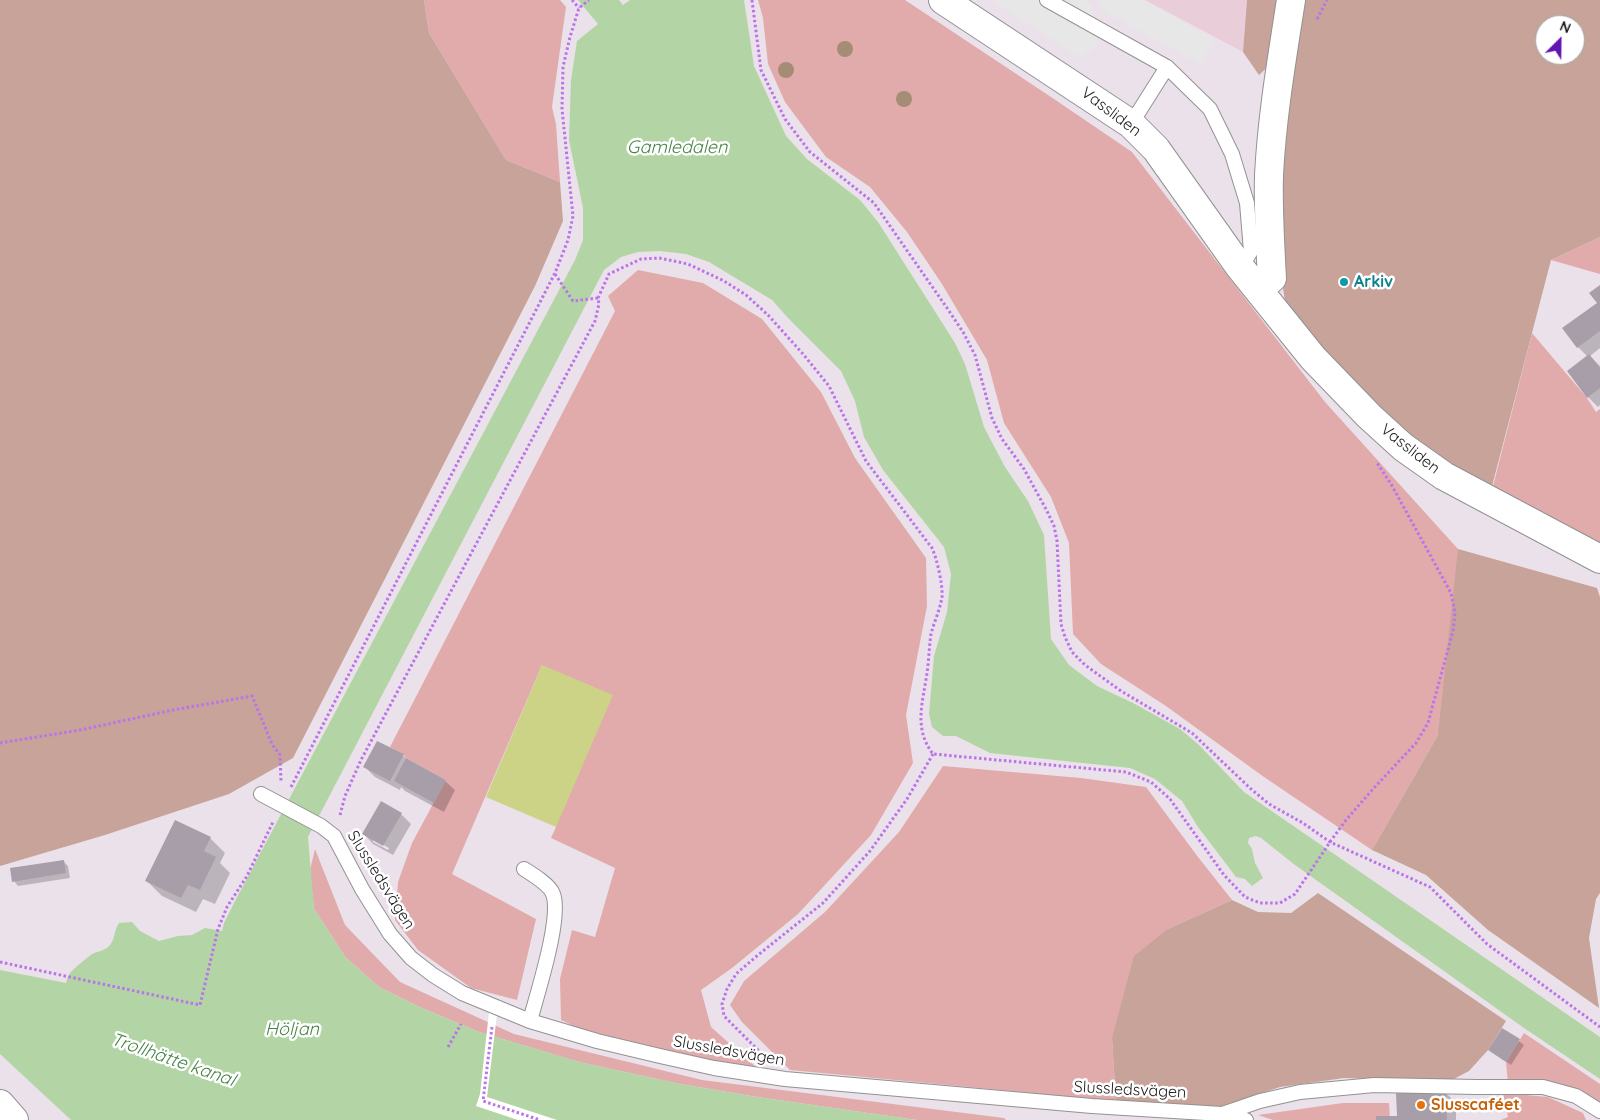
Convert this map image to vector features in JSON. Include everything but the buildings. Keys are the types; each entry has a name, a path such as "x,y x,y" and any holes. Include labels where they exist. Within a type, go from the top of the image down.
{"street":[{"name":"Vassliden","path":"943,0 1131,124 1156,149 1239,266 1313,358 1369,416 1403,447 1444,476 1600,559"},
{"path":"1259,289 1272,278 1269,174 1281,60 1291,0"},
{"path":"0,1104 14,1120"}],"lane":[{"path":"1047,0 1167,67 1210,109 1232,154 1247,203 1251,251 1239,266"},
{"path":"1131,124 1167,67"},
{"path":"261,794 282,804"},
{"name":"Slussledsvägen","path":"282,804 321,826 334,836 362,889 390,934 411,958 433,976 462,993 530,1021 597,1041 660,1056 714,1068 786,1079 1073,1105 1222,1114 1246,1120"},
{"path":"524,869 540,879 553,893 556,910 552,936 530,1021"},
{"name":"Slussledsvägen","path":"1222,1114 1260,1101 1300,1092 1374,1085 1477,1088 1543,1087 1576,1096 1600,1111"}],"path":[{"path":"572,0 579,8"},
{"path":"0,962 200,1005 218,928 227,907 247,876 282,804 555,274 568,240 573,216 562,109 564,67 570,37 579,8 589,0"},
{"path":"752,0 761,70 785,119 810,152 874,203 963,332 975,355 992,418 1002,439 1024,470 1054,526 1057,541 1060,624 1072,652 1085,665 1120,690 1192,733 1269,804 1303,823 1329,843 1430,887 1487,944 1600,1026"},
{"path":"334,836 345,796 361,760 595,321 599,304 598,298 609,274 641,259 659,258 688,264 724,281 746,295 768,315 829,386 866,461 932,548 937,558 942,596 931,634 928,671 920,712 921,729 925,744 933,754 1126,772 1151,782 1170,800 1224,875 1245,897 1260,903 1280,903 1295,894 1329,843 1373,788 1416,743 1428,722 1439,687 1453,631 1455,613 1451,593 1377,462"},
{"path":"555,274 573,301 598,298"},
{"path":"0,743 80,730 173,710 252,696 272,744 280,755 282,804"},
{"path":"786,1079 724,1016 722,1004 727,989 736,974 823,903 870,851 907,799 933,754"},
{"path":"494,1007 483,1102 540,1120"},
{"path":"448,1047 461,1024"}],"shaded area":[{"path":"0,0 424,0 429,33 506,160 560,182 563,221 535,286 293,758 229,794 105,835 0,866"},
{"path":"424,0 560,0 566,7 552,107 556,124 560,182 506,160 429,33"},
{"path":"758,0 905,0 1132,152 1325,402 1458,549 1476,625 1438,735 1372,850 1264,777 1166,706 1101,664 1073,634 1069,543 1051,497 1004,423 987,360 942,284 907,232 870,187 826,157 785,102 768,64 763,18"},
{"path":"993,0 1083,0 1092,6 1097,47 1079,57"},
{"path":"1104,0 1143,0 1214,39 1200,64 1099,8"},
{"path":"1145,0 1247,0 1243,52"},
{"path":"1247,0 1284,0 1275,60 1259,75 1243,52"},
{"path":"1302,0 1600,0 1600,237 1551,260 1491,490 1410,439 1322,349 1285,302 1282,280 1282,177 1286,120"},
{"path":"1600,237 1600,274 1551,260"},
{"path":"638,270 703,283 762,319 821,392 855,458 926,558 927,606 906,715 913,763 871,835 798,914 732,968 701,990 711,1027 756,1067 719,1063 580,1029 561,1020 560,979 572,930 595,937 615,868 551,838 556,827 542,665 452,874 536,919 517,1000 471,988 418,950 395,920 398,882 412,843 446,780 390,747 615,311 608,296"},
{"path":"1532,333 1587,398 1596,412 1600,409 1600,543 1492,490"},
{"path":"1458,549 1597,588 1600,597 1600,893 1596,899 1589,938 1599,1008 1488,930 1426,875 1372,850 1438,735"},
{"path":"542,665 613,695 556,827 486,797"},
{"path":"943,766 1081,778 1146,787 1232,900 1168,929 1112,1038 1116,1101 790,1070 742,1022 730,1005 744,981 825,912 899,832"},
{"path":"315,849 345,925 400,982 514,1034 702,1080 1004,1118 1006,1120 917,1120 757,1097 680,1084 579,1062 479,1032 415,1005 379,987 346,958 314,909 310,870"},
{"path":"1318,893 1506,1021 1488,1050 1469,1071 1450,1081 1344,1078 1280,1087 1216,1108 1116,1101 1112,1038 1134,956 1168,929 1232,900 1258,912 1291,913"},
{"path":"1524,1033 1600,1084 1600,1105 1508,1084 1506,1062"},
{"path":"1503,1093 1548,1097 1583,1113 1586,1120 1501,1120 1508,1117"},
{"path":"1343,1103 1389,1103 1390,1120 1273,1120 1258,1115"}],"water":[{"path":"578,0 619,0 623,5 630,0 744,0 754,66 786,136 807,159 860,200 878,222 955,343 965,364 984,427 1005,467 1028,501 1044,535 1051,639 1069,665 1097,686 1180,729 1199,745 1244,792 1600,1037 1600,1079 1524,1028 1295,865 1261,838 1256,836 1249,838 1248,843 1263,878 1252,886 1245,879 1236,877 1198,827 1182,801 1155,779 1130,768 990,753 956,736 943,736 932,727 929,714 934,656 947,612 951,574 944,547 883,470 864,437 855,401 841,371 772,300 709,262 686,254 660,251 638,252 621,257 604,270 308,837 314,909 346,958 379,987 415,1005 479,1032 579,1062 680,1084 917,1120 71,1120 0,1054 0,970 66,983 70,973 79,964 92,954 104,950 110,945 119,923 132,922 140,931 159,941 178,936 192,935 205,928 222,931 235,901 575,260 583,240 583,208 569,140 571,80 577,41 598,24"}],"pier":[{"path":"489,1012 497,1014 487,1097 557,1120 518,1120 476,1106 480,1094"}],"place":[{"name":"Arkiv","path":"1344,282"},
{"name":"Slusscaféet","path":"1421,1105"}],"water label":[{"name":"Gamledalen","path":"677,148"},
{"name":"Höljan","path":"292,1030"},
{"name":"Trollhätte kanal","path":"173,1060"}]}
